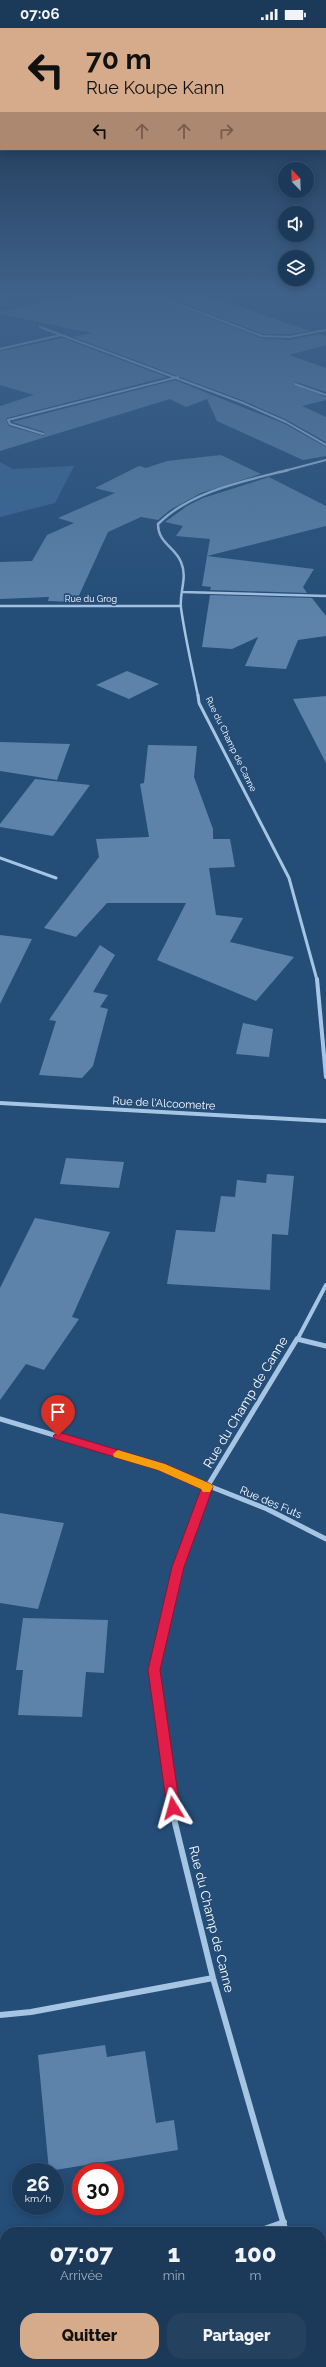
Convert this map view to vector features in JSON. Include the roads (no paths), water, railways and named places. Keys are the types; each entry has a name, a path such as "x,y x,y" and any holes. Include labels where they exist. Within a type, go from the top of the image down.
{"street":[{"path":"43,434 10,424 8,420 83,401"},
{"path":"240,401 309,434 326,445"},
{"name":"Rue du Champ de Canne","path":"326,460 227,486 183,505 158,524 158,530 164,543 181,561 185,579 181,606 198,703 289,878 319,986 326,1077"},
{"path":"183,592 326,596"},
{"name":"Rue du Grog","path":"0,606 181,606"},
{"path":"0,858 56,878"},
{"name":"Rue de l'Alcoometre","path":"0,1103 326,1121"},
{"name":"Rue du Champ de Canne","path":"285,2227 213,1978 186,1858 175,1823 154,1670 178,1567 207,1487 297,1339 326,1285"},
{"path":"297,1339 326,1346"},
{"name":"Rue des Futs","path":"0,1419 161,1467 207,1487 267,1509 326,1539"},
{"path":"0,2015 31,2012 213,1978"},
{"path":"270,2227 284,2222"}]}
